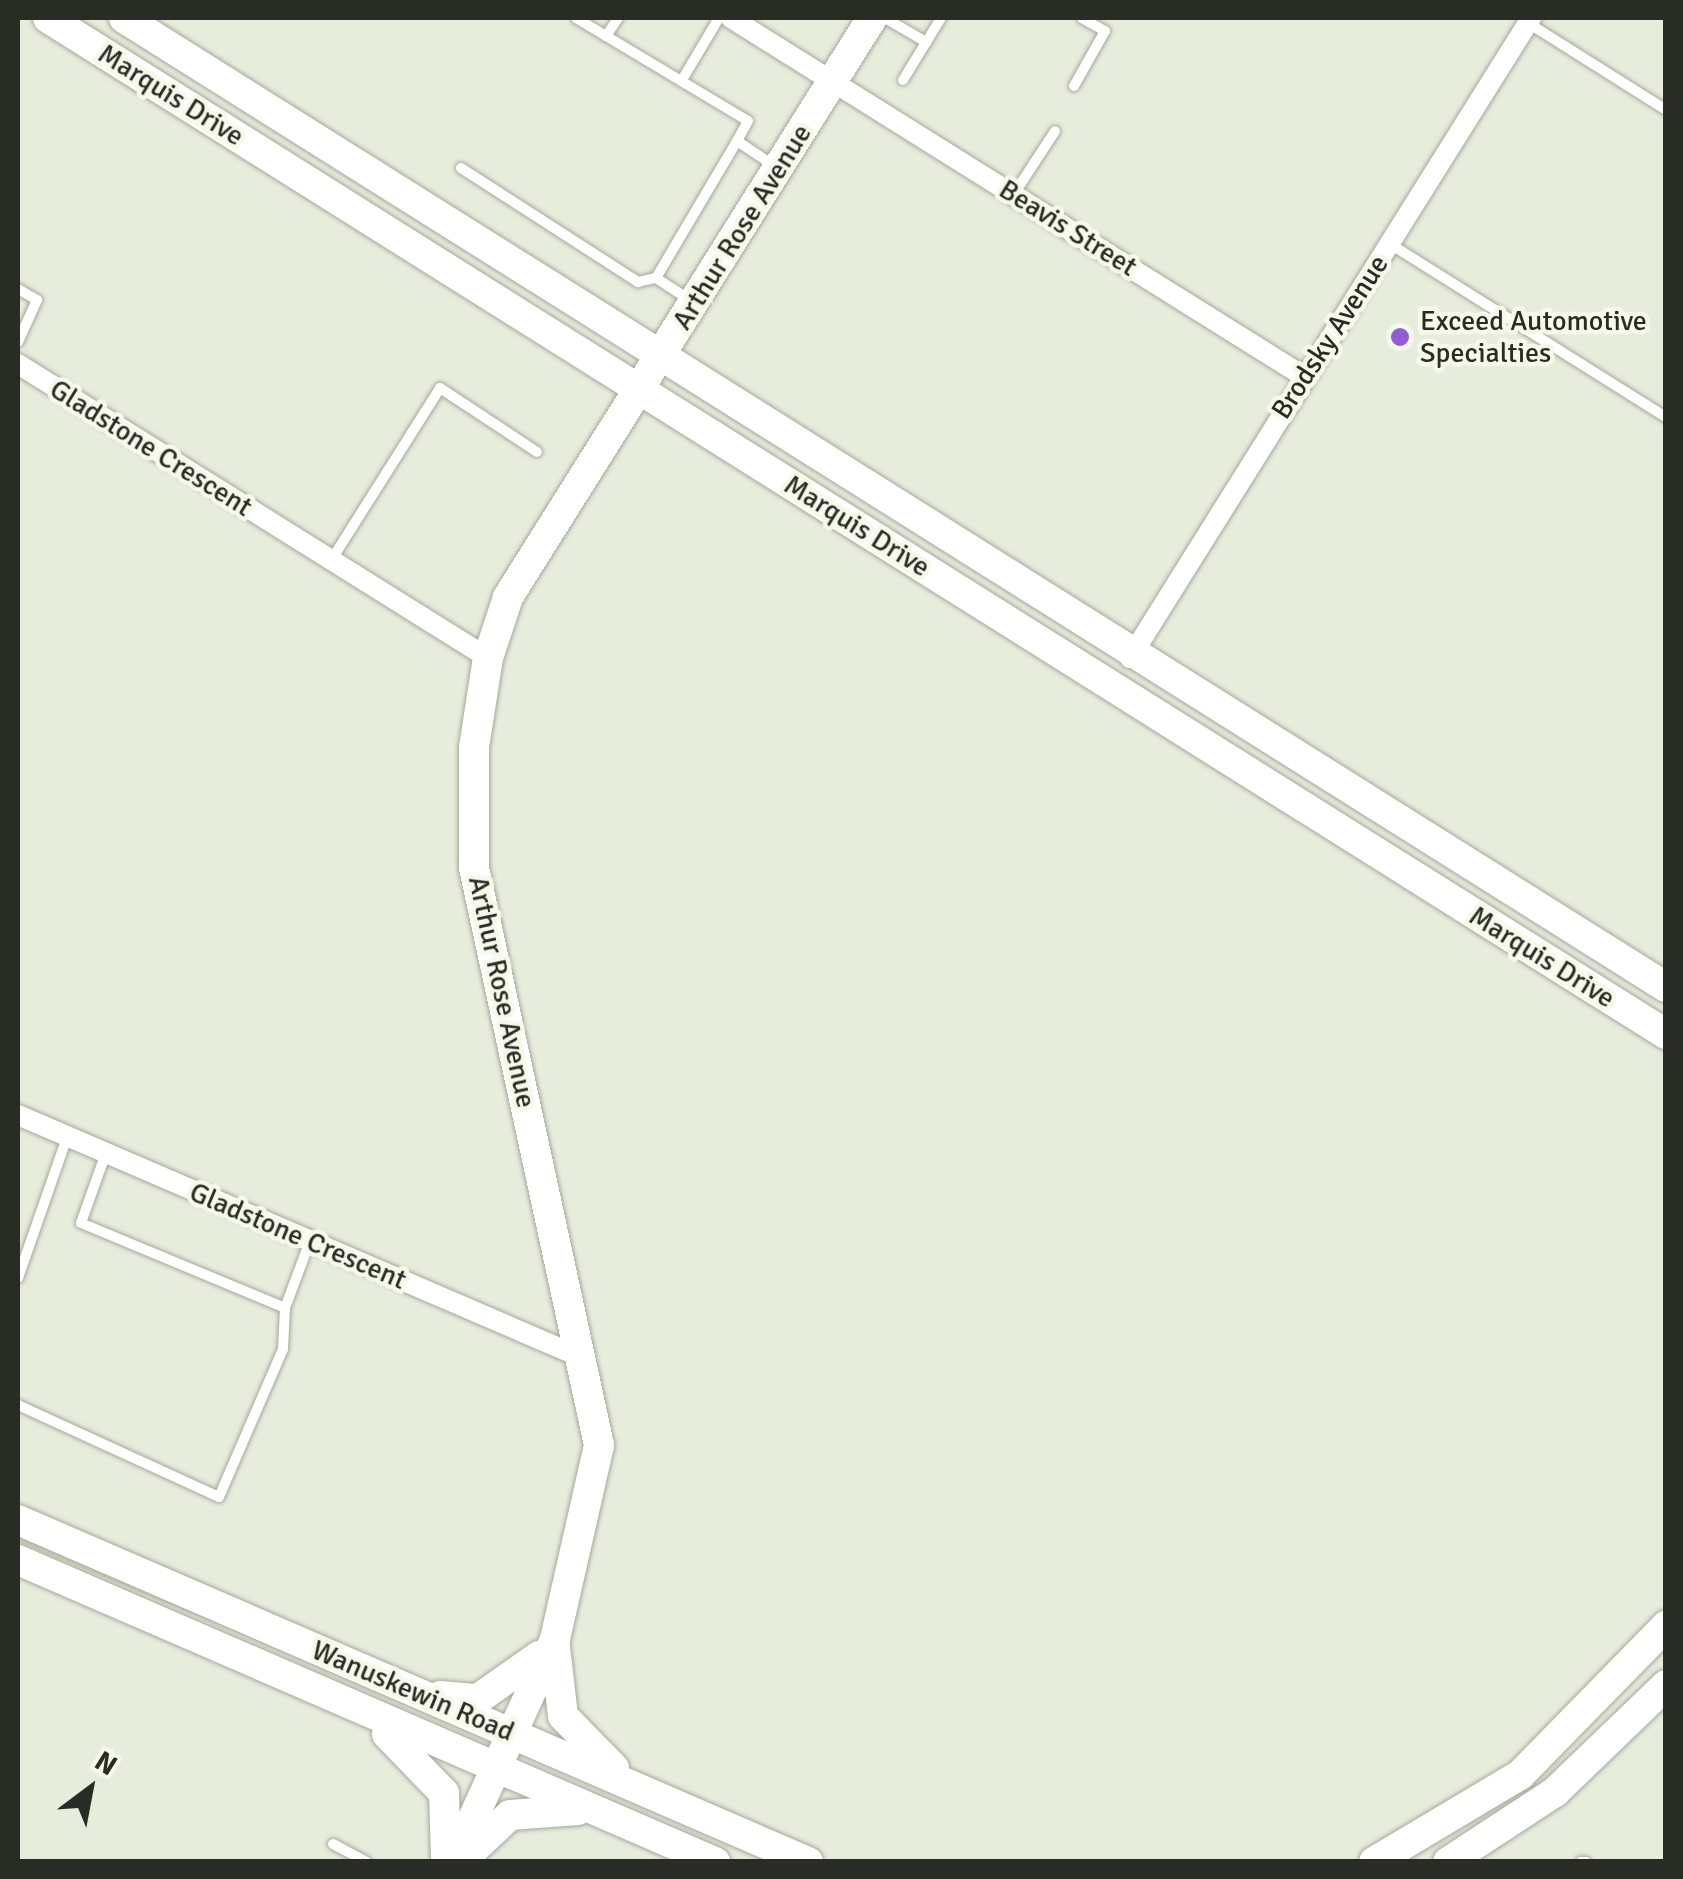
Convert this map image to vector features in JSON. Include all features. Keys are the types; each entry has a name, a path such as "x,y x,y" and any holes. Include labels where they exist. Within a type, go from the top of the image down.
{"main road":[{"name":"Marquis Drive","path":"48,18 1666,1034"},
{"name":"Marquis Drive","path":"124,18 663,356 1130,658 1666,987"},
{"name":"Arthur Rose Avenue","path":"453,1862 554,1639 599,1446 474,868 474,747 488,658 508,597 872,18"},
{"name":"Wanuskewin Road","path":"18,1520 511,1733 680,1811 808,1862"},
{"name":"Wanuskewin Road","path":"18,1560 352,1708 715,1862"},
{"path":"1374,1862 1520,1775 1666,1626"},
{"path":"403,1687 478,1699 510,1685 554,1639"},
{"path":"554,1639 557,1702 570,1730 680,1811"},
{"path":"1448,1862 1555,1792 1666,1685"},
{"path":"352,1708 432,1772 448,1812 445,1862"},
{"path":"462,1862 495,1824 524,1809 598,1811"}],"street":[{"name":"Beavis Street","path":"731,18 1303,376"},
{"name":"Brodsky Avenue","path":"1130,658 1529,20"},
{"name":"Gladstone Crescent","path":"18,364 488,658"},
{"name":"Gladstone Crescent","path":"18,1116 578,1356"}],"lane":[{"path":"576,18 748,121 656,278"},
{"path":"606,36 618,18"},
{"path":"682,80 720,18"},
{"path":"885,18 926,42"},
{"path":"903,80 941,18"},
{"path":"1074,86 1105,31 1082,18"},
{"path":"1529,20 1666,110"},
{"path":"1014,194 1055,130"},
{"path":"737,140 778,168"},
{"path":"462,168 638,282 656,278 694,303"},
{"path":"1389,244 1666,417"},
{"path":"18,289 37,300 18,342"},
{"path":"331,560 440,388 537,452"},
{"path":"18,1278 67,1137"},
{"path":"106,1153 81,1223 285,1308"},
{"path":"18,1405 219,1496 283,1349 285,1308 310,1241"},
{"path":"334,1844 367,1862"}],"green space":[{"path":"18,1534 286,1651 18,1542"}],"place":[{"name":"Exceed Automotive Specialties","path":"1400,337"}]}
